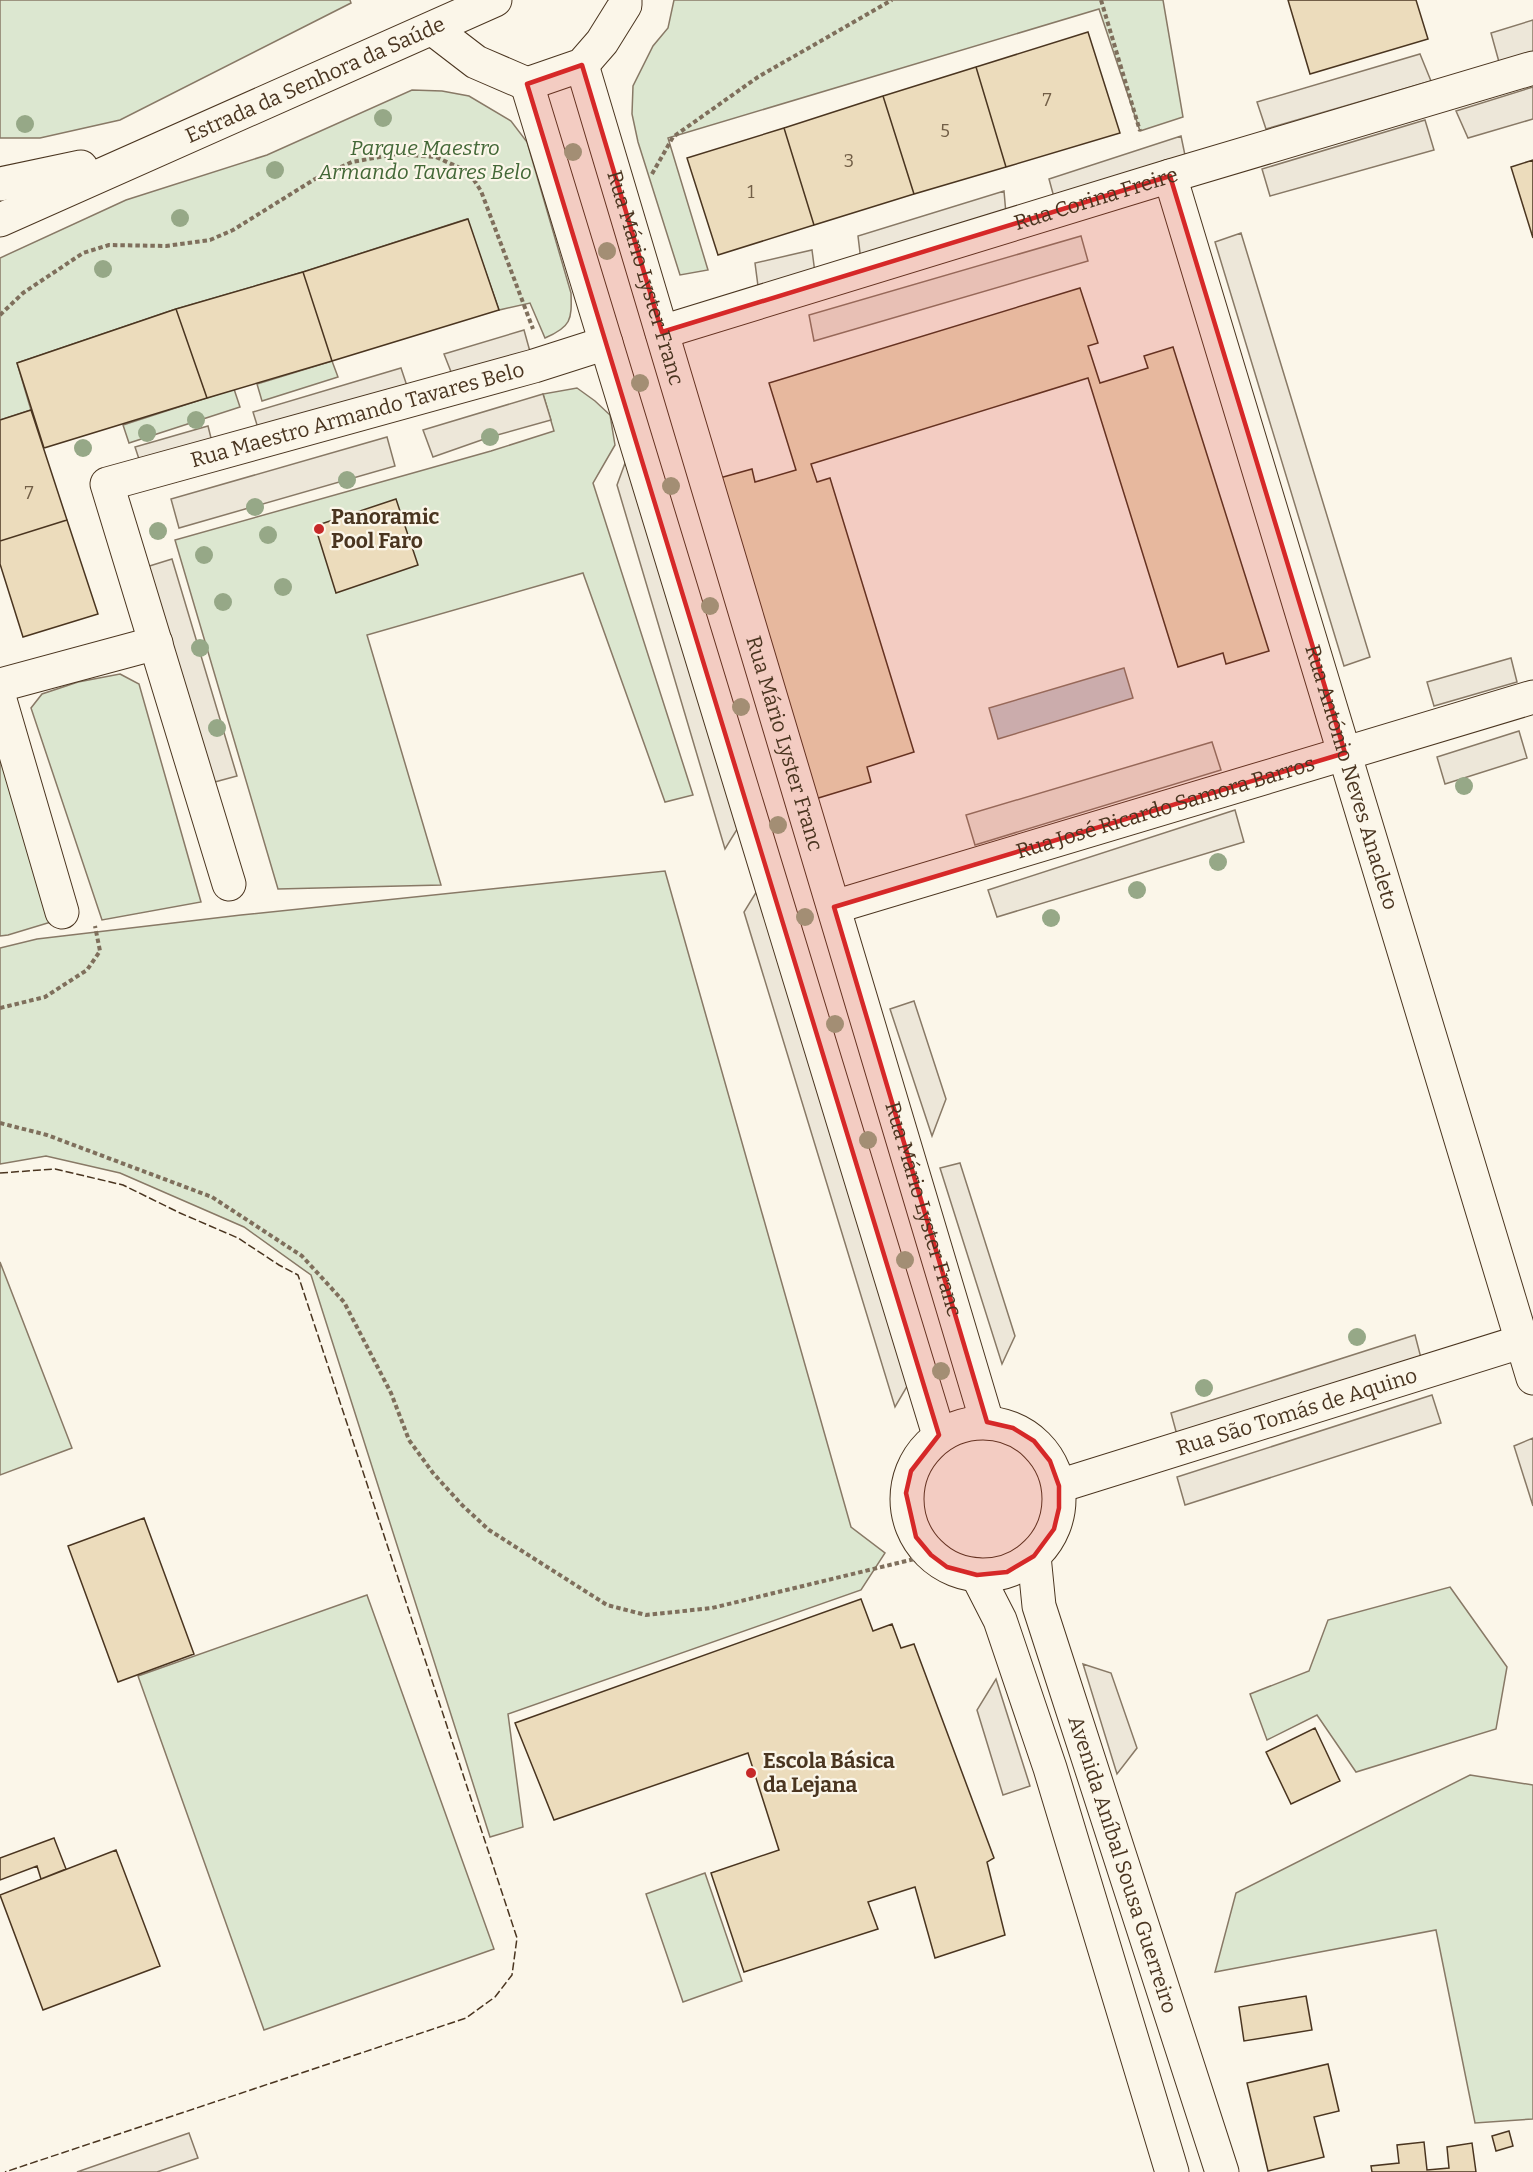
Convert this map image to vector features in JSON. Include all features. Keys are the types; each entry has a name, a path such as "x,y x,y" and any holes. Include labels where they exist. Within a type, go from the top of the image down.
{"street":[{"name":"Estrada da Senhora da Saúde","path":"170,146 495,0"},
{"path":"433,29 476,62 528,84 582,64 602,42 626,0"},
{"name":"Rua Mário Lyster Franc","path":"582,64 987,1422"},
{"name":"Rua Corina Freire","path":"662,332 1170,176 1533,68"},
{"path":"528,84 939,1435"},
{"path":"0,184 170,146"},
{"path":"0,220 170,146"},
{"name":"Rua António Neves Anacleto","path":"1170,176 1345,753 1528,1339 1533,1378"},
{"name":"Rua Maestro Armando Tavares Belo","path":"156,643 107,484 542,363 606,343"},
{"path":"0,685 156,643 229,884"},
{"name":"Rua José Ricardo Samora Barros","path":"834,907 1533,697"},
{"path":"0,700 62,912"},
{"name":"Rua São Tomás de Aquino","path":"1059,1486 1528,1339"},
{"path":"987,1422 1012,1428 1035,1441 1050,1461 1059,1486 1059,1508 1054,1529 1034,1556 1007,1572 966,1574 947,1567 931,1555 916,1537 908,1516 906,1493 911,1471 923,1451 939,1435 962,1424 987,1422"},
{"name":"Avenida Aníbal Sousa Guerreiro","path":"1034,1556 1039,1606 1222,2172"},
{"name":"Avenida Aníbal Sousa Guerreiro","path":"977,1575 1000,1620 1050,1768 1172,2172"}],"path":[{"path":"650,178 673,137 758,77 892,0"},
{"path":"1101,0 1140,131"},
{"path":"0,315 22,293 83,253 109,245 166,246 210,240 233,230 315,179 352,162 396,154 436,157 469,172 481,191 530,318 542,363"},
{"path":"0,1008 45,996 87,970 100,951 93,911 62,912"},
{"path":"0,1123 47,1135 212,1197 302,1256 344,1302 391,1393 409,1440 433,1473 489,1530 607,1605 646,1615 712,1608 931,1555"}],"highlighted area":[{"path":"582,65 662,332 1170,176 1345,753 834,907 987,1422 1013,1428 1034,1441 1050,1461 1059,1486 1059,1508 1054,1529 1034,1556 1007,1572 977,1575 947,1567 931,1555 916,1537 906,1493 911,1471 939,1435 527,84"}],"green space":[{"path":"0,0 350,0 351,3 120,120 40,138 0,138"},
{"path":"674,0 1163,0 1183,117 1140,131 1099,9 668,138 708,270 680,275 638,142 632,114 633,86 653,46 668,28"},
{"name":"Parque Maestro Armando Tavares Belo","path":"412,90 442,91 469,96 511,121 527,142 571,293 570,316 565,326 545,338 530,303 499,310 467,219 303,272 176,309 17,363 31,410 0,420 0,258 126,200 267,155"},
{"path":"332,361 338,377 262,401 257,384"},
{"path":"577,388 610,415 615,445 593,483 693,795 665,802 583,573 367,635 441,885 278,889 175,540 491,451 554,431 543,394"},
{"path":"234,389 240,407 129,443 123,425"},
{"path":"120,674 139,684 201,902 102,920 31,708 42,694 78,682"},
{"path":"0,755 51,922 0,936"},
{"path":"665,871 851,1527 885,1553 861,1590 508,1714 523,1827 490,1837 311,1275 244,1227 120,1173 46,1156 0,1164 0,948 37,939 241,915"},
{"path":"0,1262 72,1448 0,1475"},
{"path":"1450,1587 1507,1667 1496,1729 1356,1772 1317,1715 1267,1740 1250,1694 1309,1671 1328,1620"},
{"path":"367,1595 494,1949 264,2030 138,1676"},
{"path":"1470,1775 1533,1785 1533,2119 1475,2123 1436,1930 1215,1972 1236,1893"},
{"path":"705,1873 742,1981 683,2002 646,1894"}],"shaded area":[{"path":"1533,20 1533,52 1499,62 1491,33"},
{"path":"1420,54 1431,81 1266,129 1257,102"},
{"path":"1533,87 1533,119 1468,138 1456,111"},
{"path":"1425,120 1434,150 1270,196 1262,169"},
{"path":"1181,136 1186,160 1055,201 1049,179"},
{"path":"1004,191 1006,214 861,261 858,236"},
{"path":"1241,233 1370,657 1344,666 1215,242"},
{"path":"1081,236 1088,261 814,341 809,315"},
{"path":"812,250 815,273 758,286 755,263"},
{"path":"524,330 534,366 457,387 444,354"},
{"path":"401,368 410,395 262,441 253,412"},
{"path":"543,394 551,420 490,437 433,457 423,430"},
{"path":"208,426 215,454 144,474 135,447"},
{"path":"387,437 395,466 179,528 171,499"},
{"path":"628,455 741,823 725,849 617,485"},
{"path":"172,559 237,776 211,783 143,568"},
{"path":"1511,658 1517,682 1434,706 1427,682"},
{"path":"1124,668 1133,698 998,739 989,708"},
{"path":"1519,731 1527,758 1445,784 1437,757"},
{"path":"1212,742 1221,770 975,845 966,815"},
{"path":"1235,810 1244,842 997,917 988,890"},
{"path":"763,881 912,1378 895,1407 744,912"},
{"path":"914,1001 946,1099 932,1136 890,1009"},
{"path":"960,1163 1015,1336 1002,1364 940,1168"},
{"path":"1415,1335 1421,1358 1177,1435 1171,1413"},
{"path":"1432,1395 1441,1423 1185,1505 1177,1477"},
{"path":"1533,1438 1533,1506 1514,1446"},
{"path":"1083,1664 1111,1673 1137,1748 1117,1774"},
{"path":"996,1679 1030,1786 1003,1795 977,1710"},
{"path":"189,2133 198,2158 157,2172 77,2172"}],"building":[{"path":"1288,0 1416,0 1428,39 1310,74"},
{"path":"1088,32 1120,133 1006,167 976,67"},
{"path":"976,67 1006,167 914,194 883,96"},
{"path":"883,96 914,194 814,225 784,128"},
{"path":"784,128 814,225 718,255 687,158"},
{"path":"1533,160 1533,238 1511,167"},
{"path":"468,219 499,310 332,361 303,272"},
{"path":"303,272 332,361 207,398 176,309"},
{"path":"1080,288 1098,343 1088,346 1100,383 1148,368 1144,356 1173,347 1269,651 1226,664 1223,653 1178,667 1088,378 811,464 817,482 830,478 914,752 867,767 871,782 815,799 716,479 752,469 755,482 796,470 769,383"},
{"path":"176,309 207,398 44,448 17,363"},
{"path":"31,410 67,520 0,541 0,420"},
{"path":"396,499 418,565 336,593 315,526"},
{"path":"67,520 98,614 23,637 0,564 0,541"},
{"path":"144,1518 194,1654 118,1682 68,1546"},
{"path":"861,1599 873,1631 892,1624 901,1648 914,1644 994,1858 987,1862 1005,1935 935,1958 915,1887 868,1902 878,1929 744,1972 711,1873 779,1850 748,1753 554,1820 515,1723"},
{"path":"1315,1728 1340,1781 1291,1804 1266,1752"},
{"path":"54,1838 66,1869 41,1879 37,1866 0,1880 0,1858"},
{"path":"116,1850 160,1966 43,2010 0,1895"},
{"path":"1306,1996 1312,2030 1244,2041 1239,2007"},
{"path":"1328,2064 1339,2111 1314,2117 1324,2157 1268,2171 1247,2083"},
{"path":"1509,2131 1513,2146 1496,2151 1492,2136"},
{"path":"1424,2142 1427,2170 1449,2168 1447,2147 1472,2143 1476,2172 1372,2172 1371,2166 1399,2163 1397,2145"}],"fence":[{"path":"0,1173 55,1169 123,1185 238,1238 298,1275 517,1938 512,1975 495,1997 466,2018 5,2172"}],"place":[{"name":"Panoramic Pool Faro","path":"319,529"},
{"name":"Escola Básica da Lejana","path":"751,1773"}]}
